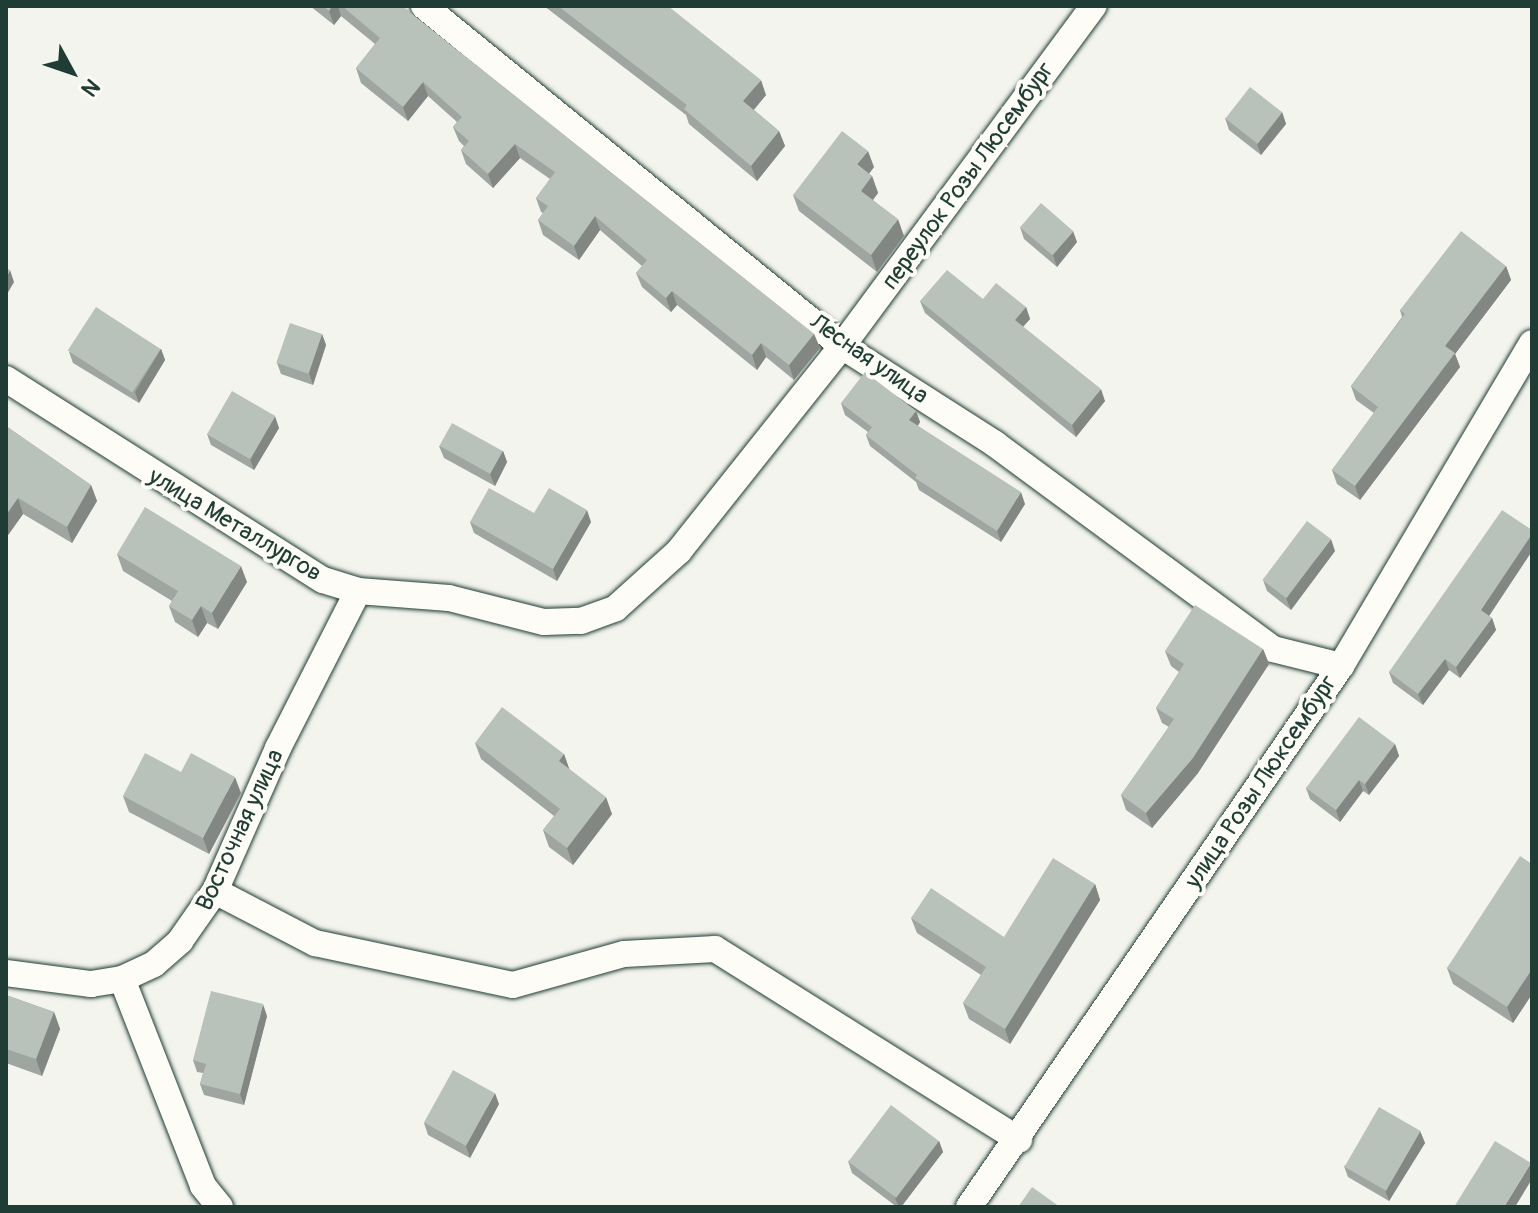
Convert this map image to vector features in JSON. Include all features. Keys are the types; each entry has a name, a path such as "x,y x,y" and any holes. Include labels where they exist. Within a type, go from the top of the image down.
{"street":[{"name":"Лесная улица","path":"424,6 842,346 995,444 1273,649 1341,666"},
{"name":"переулок Розы Люсембург","path":"842,346 1094,6"},
{"name":"улица Розы Люксембург","path":"969,1207 1019,1140 1341,666 1532,343"},
{"name":"улица Металлургов","path":"6,379 263,547 323,580 358,591 449,598 544,622 581,621 616,608 679,551 842,346"},
{"name":"Восточная улица","path":"6,973 91,984 122,979 154,964 180,941 215,891 278,748 358,591"},
{"path":"215,891 315,943 513,985 624,954 715,949 1019,1140"},
{"path":"122,979 203,1186 220,1207"}],"building":[{"path":"342,6 402,6 814,334 789,365 761,343 752,355 672,291 666,298 636,273 647,260 595,216 574,246 538,220 548,206 536,198 555,172 515,144 488,174 461,150 469,141 453,127 462,117 423,82 403,107 356,68 380,38"},
{"path":"558,6 668,6 761,80 743,101 779,131 751,166 684,109 687,105"},
{"path":"1250,87 1282,112 1258,144 1225,119"},
{"path":"842,131 868,151 857,164 872,176 861,191 898,219 871,255 793,195"},
{"path":"1041,203 1073,231 1052,255 1020,227"},
{"path":"1461,231 1506,266 1445,346 1455,353 1355,486 1332,470 1378,407 1351,386 1405,314 1400,310"},
{"path":"947,270 983,299 996,283 1026,307 1015,320 1101,389 1072,425 920,301"},
{"path":"96,307 161,349 132,393 68,351"},
{"path":"290,323 322,334 308,374 276,363"},
{"path":"865,372 916,411 909,420 1021,492 997,531 915,478 917,475 866,435 872,427 841,403"},
{"path":"232,391 275,416 250,459 207,434"},
{"path":"452,423 503,451 490,474 439,446"},
{"path":"6,426 91,485 67,527 18,498 6,515"},
{"path":"489,488 534,513 549,488 587,510 553,569 470,522"},
{"path":"145,507 241,566 212,613 201,606 192,620 169,606 178,591 117,554"},
{"path":"1502,510 1532,530 1532,534 1481,610 1492,618 1456,667 1445,659 1418,694 1389,672"},
{"path":"1307,521 1331,539 1286,598 1262,580"},
{"path":"1195,605 1263,649 1193,758 1146,813 1121,795 1174,719 1156,708 1184,664 1165,651"},
{"path":"502,707 564,754 559,761 606,797 567,848 543,830 560,809 475,743"},
{"path":"1359,717 1395,744 1365,784 1359,780 1336,810 1306,788"},
{"path":"145,753 181,772 191,753 235,777 203,838 123,796"},
{"path":"1520,856 1532,864 1532,969 1507,1007 1447,968"},
{"path":"1053,858 1095,884 1005,1029 963,1003 986,967 911,918 931,888 1004,937"},
{"path":"211,991 263,1004 240,1094 200,1084 206,1064 193,1060"},
{"path":"6,995 54,1012 36,1059 6,1049"},
{"path":"453,1070 495,1093 466,1146 424,1122"},
{"path":"891,1105 939,1141 896,1198 848,1162"},
{"path":"1379,1107 1421,1131 1386,1191 1344,1167"},
{"path":"1495,1141 1531,1163 1504,1207 1454,1207"},
{"path":"1032,1187 1060,1207 1018,1207"}]}
